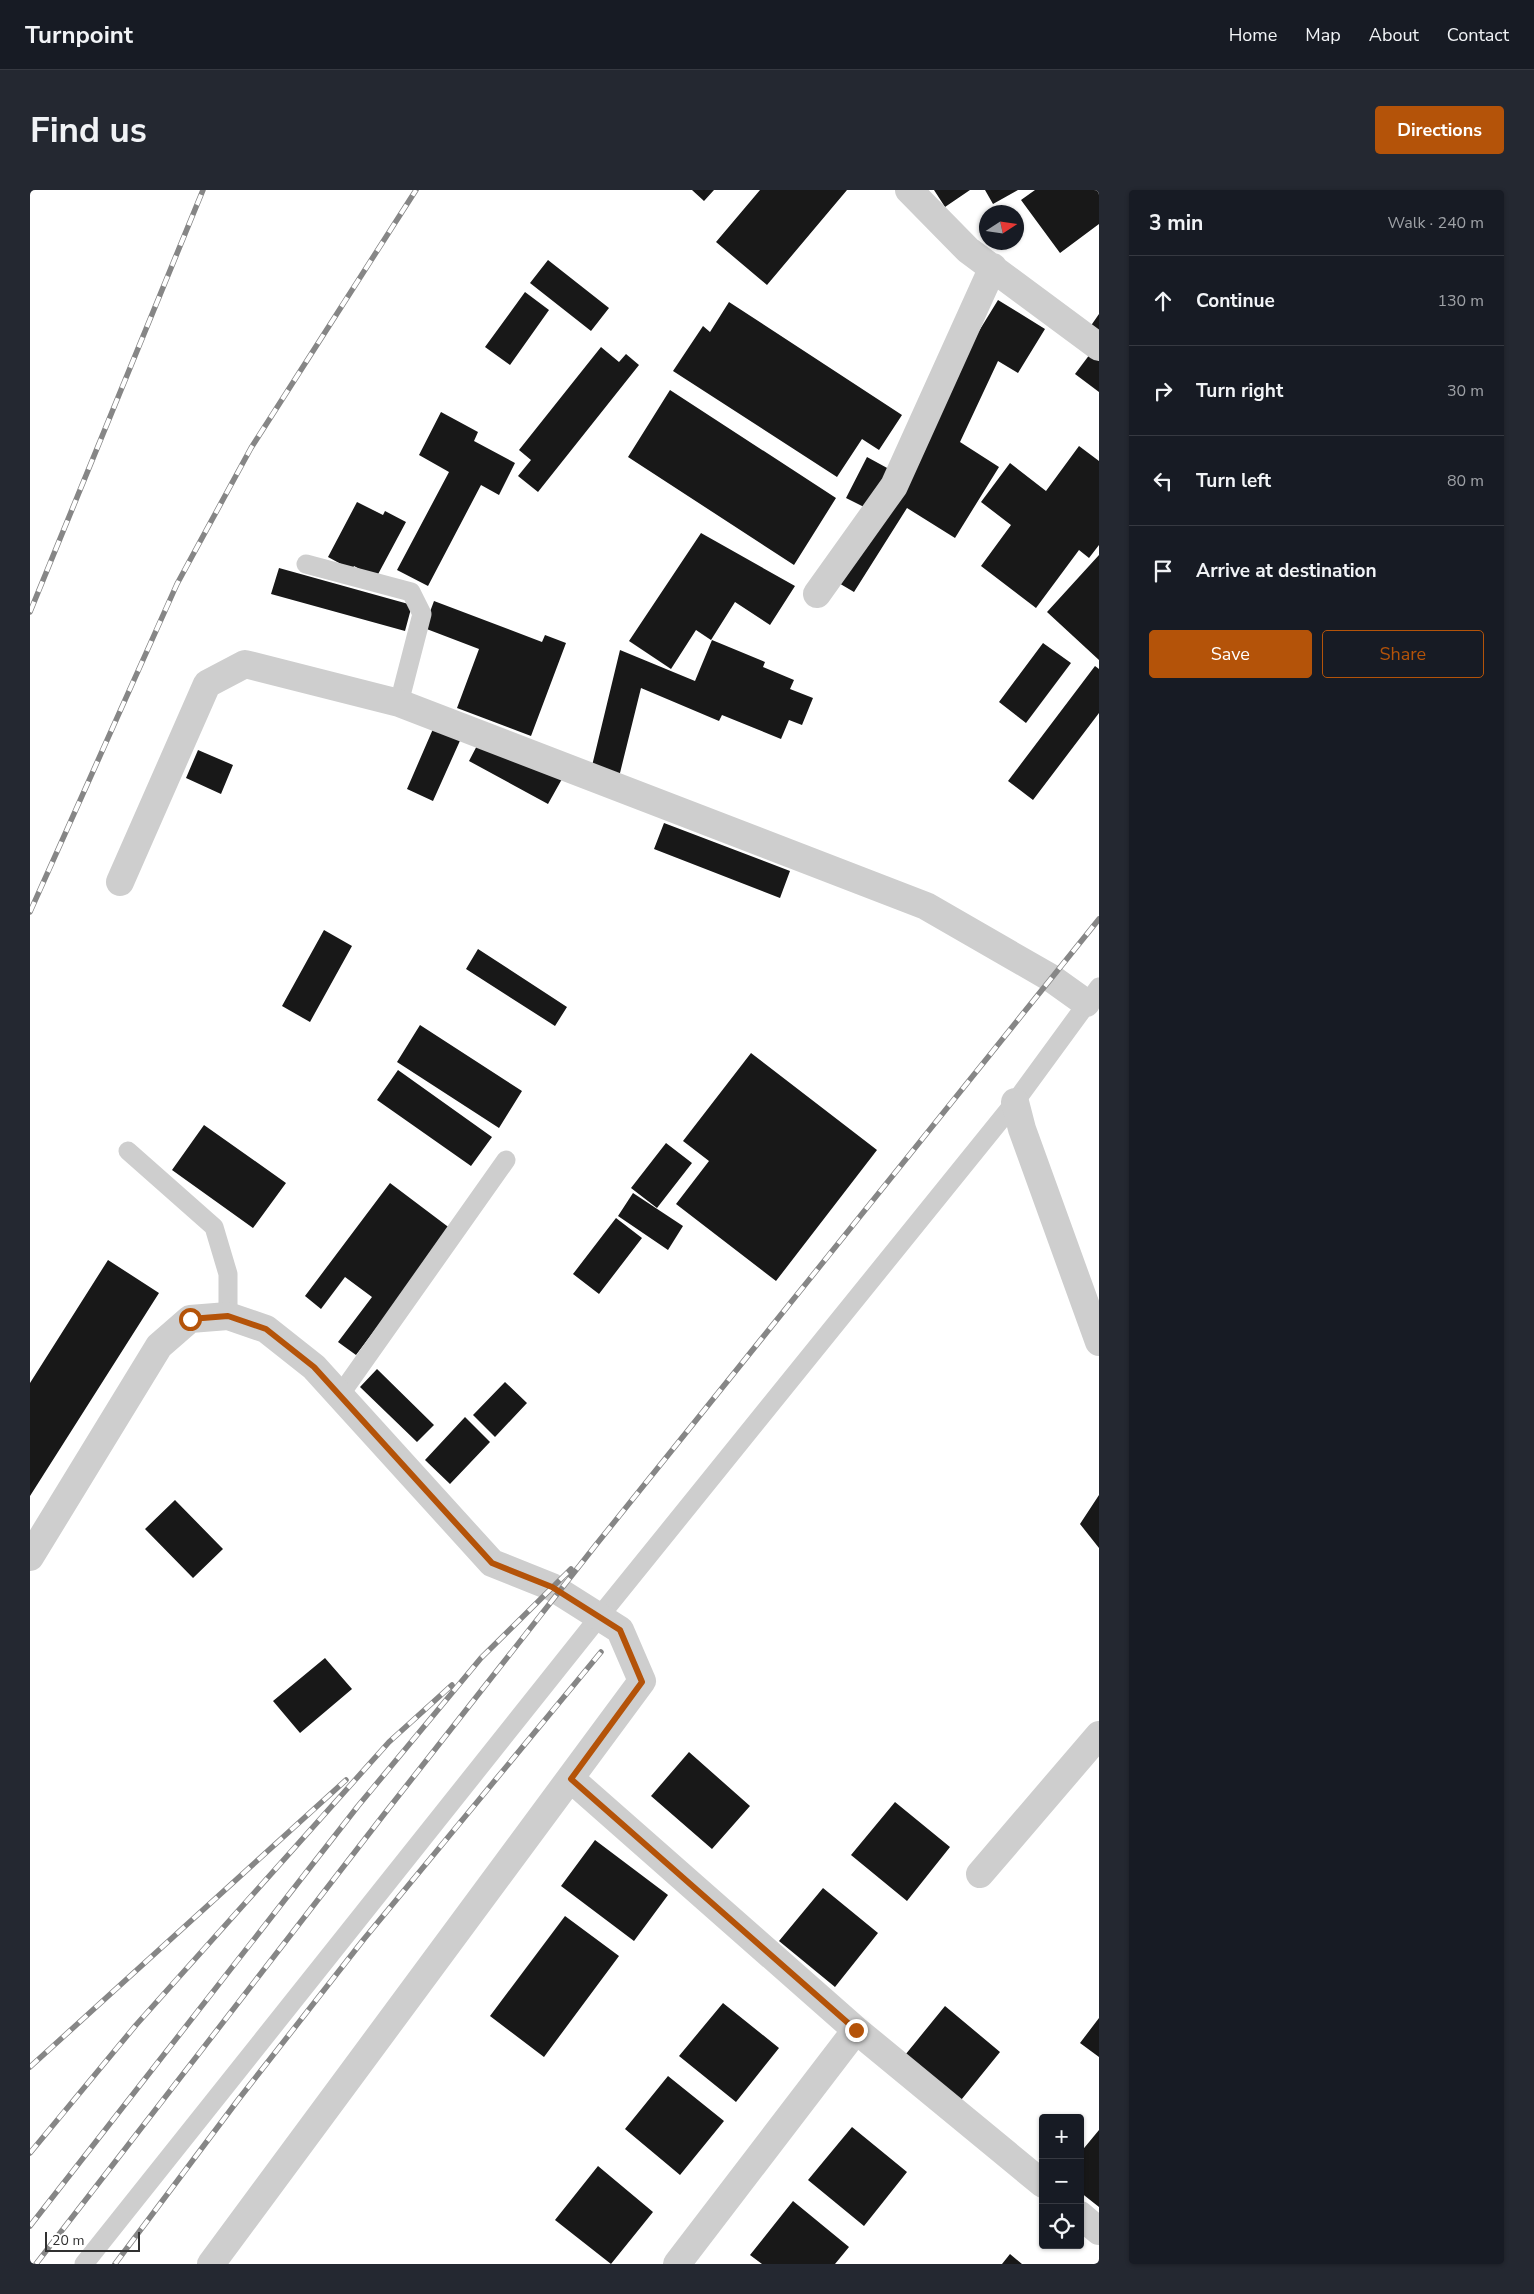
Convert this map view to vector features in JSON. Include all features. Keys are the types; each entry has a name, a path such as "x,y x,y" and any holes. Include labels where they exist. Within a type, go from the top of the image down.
{"street":[{"path":"909,190 968,250 1099,347"},
{"path":"817,594 894,486 993,268"},
{"path":"120,882 207,684 245,664 399,703 926,906 1051,978 1092,995"},
{"path":"1015,1102 1022,1129 1099,1342"},
{"path":"30,1557 158,1346 190,1319 228,1316 266,1329 314,1367 492,1563 552,1587 620,1630 642,1682 211,2264"},
{"path":"980,1874 1099,1735"},
{"path":"571,1779 856,2030 1039,2181"},
{"path":"677,2264 856,2030"},
{"path":"1084,2218 1099,2231"}],"lane":[{"path":"306,564 412,592 422,614 399,703"},
{"path":"84,2264 599,1617 1015,1102 1092,995"},
{"path":"128,1151 214,1227 228,1274 228,1316"},
{"path":"340,1395 506,1160"}],"building":[{"path":"692,190 714,190 704,201"},
{"path":"760,190 847,190 767,285 716,242"},
{"path":"934,190 970,190 945,207"},
{"path":"985,190 1018,190 993,204"},
{"path":"1035,190 1099,190 1099,224 1060,253 1021,200"},
{"path":"548,260 609,308 591,331 530,283"},
{"path":"525,292 549,310 510,365 485,347"},
{"path":"998,300 1045,329 1018,373 998,361 960,442 999,467 955,538 907,508 854,592 837,582 971,344"},
{"path":"729,302 902,415 879,450 862,439 837,477 673,371 703,326 710,332"},
{"path":"1099,314 1099,333 1090,327"},
{"path":"601,347 619,362 626,354 639,365 538,492 518,476 531,460 519,450"},
{"path":"1090,354 1099,361 1099,392 1075,374"},
{"path":"670,390 836,498 794,565 628,457"},
{"path":"441,412 478,432 474,441 515,463 499,495 481,485 428,586 397,570 449,472 419,455"},
{"path":"1079,446 1099,461 1099,545 1089,558 1079,550 1036,608 981,566 1011,525 981,502 1010,463 1046,491"},
{"path":"867,457 889,469 868,509 846,498"},
{"path":"357,502 383,515 385,511 406,522 376,578 354,566 352,570 328,557"},
{"path":"701,533 795,586 770,625 735,602 711,640 696,630 671,669 629,641"},
{"path":"1099,555 1099,660 1047,612"},
{"path":"279,568 412,605 405,631 271,594"},
{"path":"434,601 542,642 545,635 566,643 531,736 457,708 479,649 424,628"},
{"path":"712,640 765,662 763,667 794,680 790,689 813,698 802,725 789,720 781,739 722,715 719,721 641,688 619,777 591,770 620,650 695,681"},
{"path":"1043,643 1071,663 1026,723 999,702"},
{"path":"1095,666 1099,669 1099,713 1033,800 1008,781"},
{"path":"436,722 463,734 433,801 407,789"},
{"path":"482,736 562,779 548,804 469,761"},
{"path":"198,750 233,765 221,794 186,778"},
{"path":"664,823 790,871 780,898 654,849"},
{"path":"324,930 352,946 310,1022 282,1006"},
{"path":"478,949 567,1007 555,1026 466,969"},
{"path":"420,1025 522,1091 499,1128 397,1062"},
{"path":"751,1053 877,1150 776,1281 676,1204 709,1161 683,1141"},
{"path":"398,1070 492,1137 471,1166 377,1100"},
{"path":"204,1125 286,1183 253,1228 172,1170"},
{"path":"666,1143 692,1163 657,1208 631,1188"},
{"path":"390,1183 451,1229 356,1355 338,1342 372,1297 345,1277 321,1309 305,1296"},
{"path":"633,1193 683,1226 668,1250 618,1216"},
{"path":"616,1218 642,1238 599,1294 573,1274"},
{"path":"108,1260 159,1293 30,1496 30,1383"},
{"path":"377,1369 434,1425 417,1442 360,1387"},
{"path":"505,1382 527,1403 495,1437 473,1415"},
{"path":"465,1417 490,1442 450,1484 425,1460"},
{"path":"1099,1495 1099,1548 1080,1524"},
{"path":"175,1500 223,1549 193,1578 145,1529"},
{"path":"325,1658 352,1689 300,1733 273,1701"},
{"path":"689,1752 750,1806 712,1849 651,1796"},
{"path":"895,1802 950,1847 907,1901 851,1855"},
{"path":"595,1840 668,1895 634,1941 561,1886"},
{"path":"823,1888 878,1933 835,1987 779,1941"},
{"path":"565,1916 619,1956 544,2057 490,2016"},
{"path":"723,2003 779,2048 736,2102 679,2056"},
{"path":"945,2006 1000,2052 957,2105 901,2060"},
{"path":"1099,2018 1099,2057 1080,2043"},
{"path":"668,2076 724,2121 680,2175 625,2129"},
{"path":"852,2127 907,2172 864,2226 808,2180"},
{"path":"1099,2130 1099,2207 1084,2195 1084,2148"},
{"path":"598,2166 653,2212 611,2264 555,2220"},
{"path":"793,2201 849,2247 835,2264 762,2264 750,2255"},
{"path":"1010,2254 1022,2264 1002,2264"}],"railway":[{"path":"30,612 203,190"},
{"path":"30,912 177,584 251,448 416,190"},
{"path":"36,2264 385,1813 595,1546 1099,919"},
{"path":"30,2226 358,1806 481,1658 571,1569"},
{"path":"115,2264 238,2100 364,1939 601,1652"},
{"path":"30,2153 136,2025 389,1742 452,1685"},
{"path":"30,2067 346,1780"}],"route":[{"path":"190,1319 228,1316 266,1329 314,1367 492,1563 552,1587 620,1630 642,1682 571,1779 856,2030"}]}
